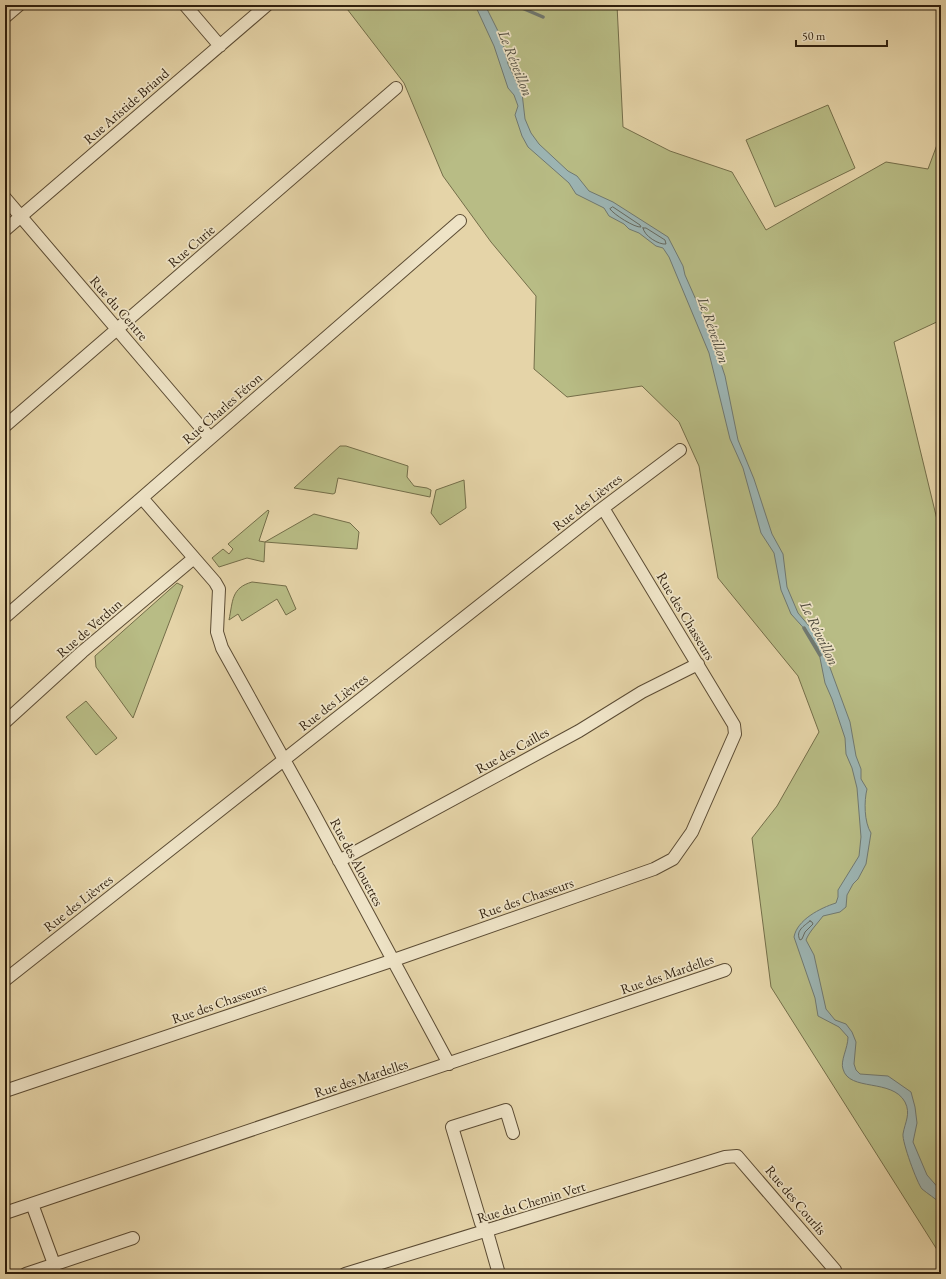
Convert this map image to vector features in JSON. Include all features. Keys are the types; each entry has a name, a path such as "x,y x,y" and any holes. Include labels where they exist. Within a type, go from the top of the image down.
{"street":[{"path":"5,17 19,5"},
{"path":"185,5 220,46"},
{"name":"Rue Aristide Briand","path":"5,230 267,5"},
{"name":"Rue Curie","path":"5,426 396,88"},
{"name":"Rue du Centre","path":"5,198 210,438"},
{"name":"Rue Charles Féron","path":"5,617 460,221"},
{"name":"Rue des Lièvres","path":"5,980 603,508 680,450"},
{"name":"Rue des Alouettes","path":"142,498 219,589 217,632 222,648 394,960 449,1064"},
{"name":"Rue des Chasseurs","path":"5,1091 394,960 654,869 673,859 692,832 735,734 734,725 603,508"},
{"name":"Rue de Verdun","path":"5,722 82,652 194,558"},
{"name":"Rue des Cailles","path":"339,861 579,730 642,692 698,664"},
{"name":"Rue des Mardelles","path":"5,1213 725,970"},
{"path":"499,1274 487,1232 481,1223 452,1127 506,1110 513,1133"},
{"name":"Rue des Courlis","path":"725,1157 737,1156 749,1168 835,1270 836,1274"},
{"name":"Rue du Chemin Vert","path":"345,1274 487,1232 725,1157"},
{"path":"32,1204 54,1264"},
{"path":"26,1274 133,1238"}],"green space":[{"path":"344,5 617,5 623,127 670,151 732,172 766,230 886,162 928,169 941,134 941,320 894,342 941,536 941,1256 771,987 752,838 777,806 819,732 798,676 718,578 699,466 679,422 642,386 567,397 534,369 536,296 491,242 443,176 404,83"},
{"path":"828,105 855,168 775,207 746,140"},
{"path":"340,446 346,446 408,466 407,477 414,486 431,490 430,497 338,478 335,493 333,494 294,488"},
{"path":"464,480 466,508 440,525 431,513 436,490"},
{"path":"268,510 269,511 259,541 265,542 264,562 247,558 219,567 212,558 223,549 229,554 233,549 228,544"},
{"path":"314,514 350,523 359,532 357,549 265,542"},
{"path":"252,582 286,586 296,609 286,615 277,599 242,621 238,614 229,620 234,596 240,588"},
{"path":"177,583 183,586 133,718 96,667 95,656"},
{"path":"86,701 117,738 96,755 66,717"}],"water":[{"path":"475,5 485,5 502,39 508,64 522,93 525,119 531,133 539,144 568,171 577,176 589,191 613,202 668,237 683,266 685,275 712,336 725,376 738,440 754,479 772,534 783,554 787,587 798,613 815,633 822,646 850,722 856,756 861,769 861,779 867,789 865,811 867,823 871,833 866,864 847,895 846,907 840,912 823,916 806,940 814,955 826,1009 835,1020 846,1024 852,1032 856,1042 854,1064 856,1070 860,1074 888,1076 911,1092 917,1123 913,1142 927,1175 941,1191 941,1204 922,1189 910,1162 903,1138 908,1114 905,1102 899,1095 891,1090 853,1080 847,1076 843,1069 843,1058 848,1037 839,1027 818,1016 815,998 794,937 796,931 804,920 816,911 836,903 838,890 859,856 861,837 857,788 852,768 846,754 845,738 825,683 818,648 810,635 791,614 781,590 774,553 761,533 743,468 730,439 709,353 669,257 663,248 656,246 639,233 629,229 624,224 609,216 604,208 576,194 569,183 528,147 522,136 515,115 518,106 514,95 508,88 494,46"}],"waterway":[{"path":"515,5 543,17"},
{"name":"Le Réveillon","path":"804,628 820,655"}]}
